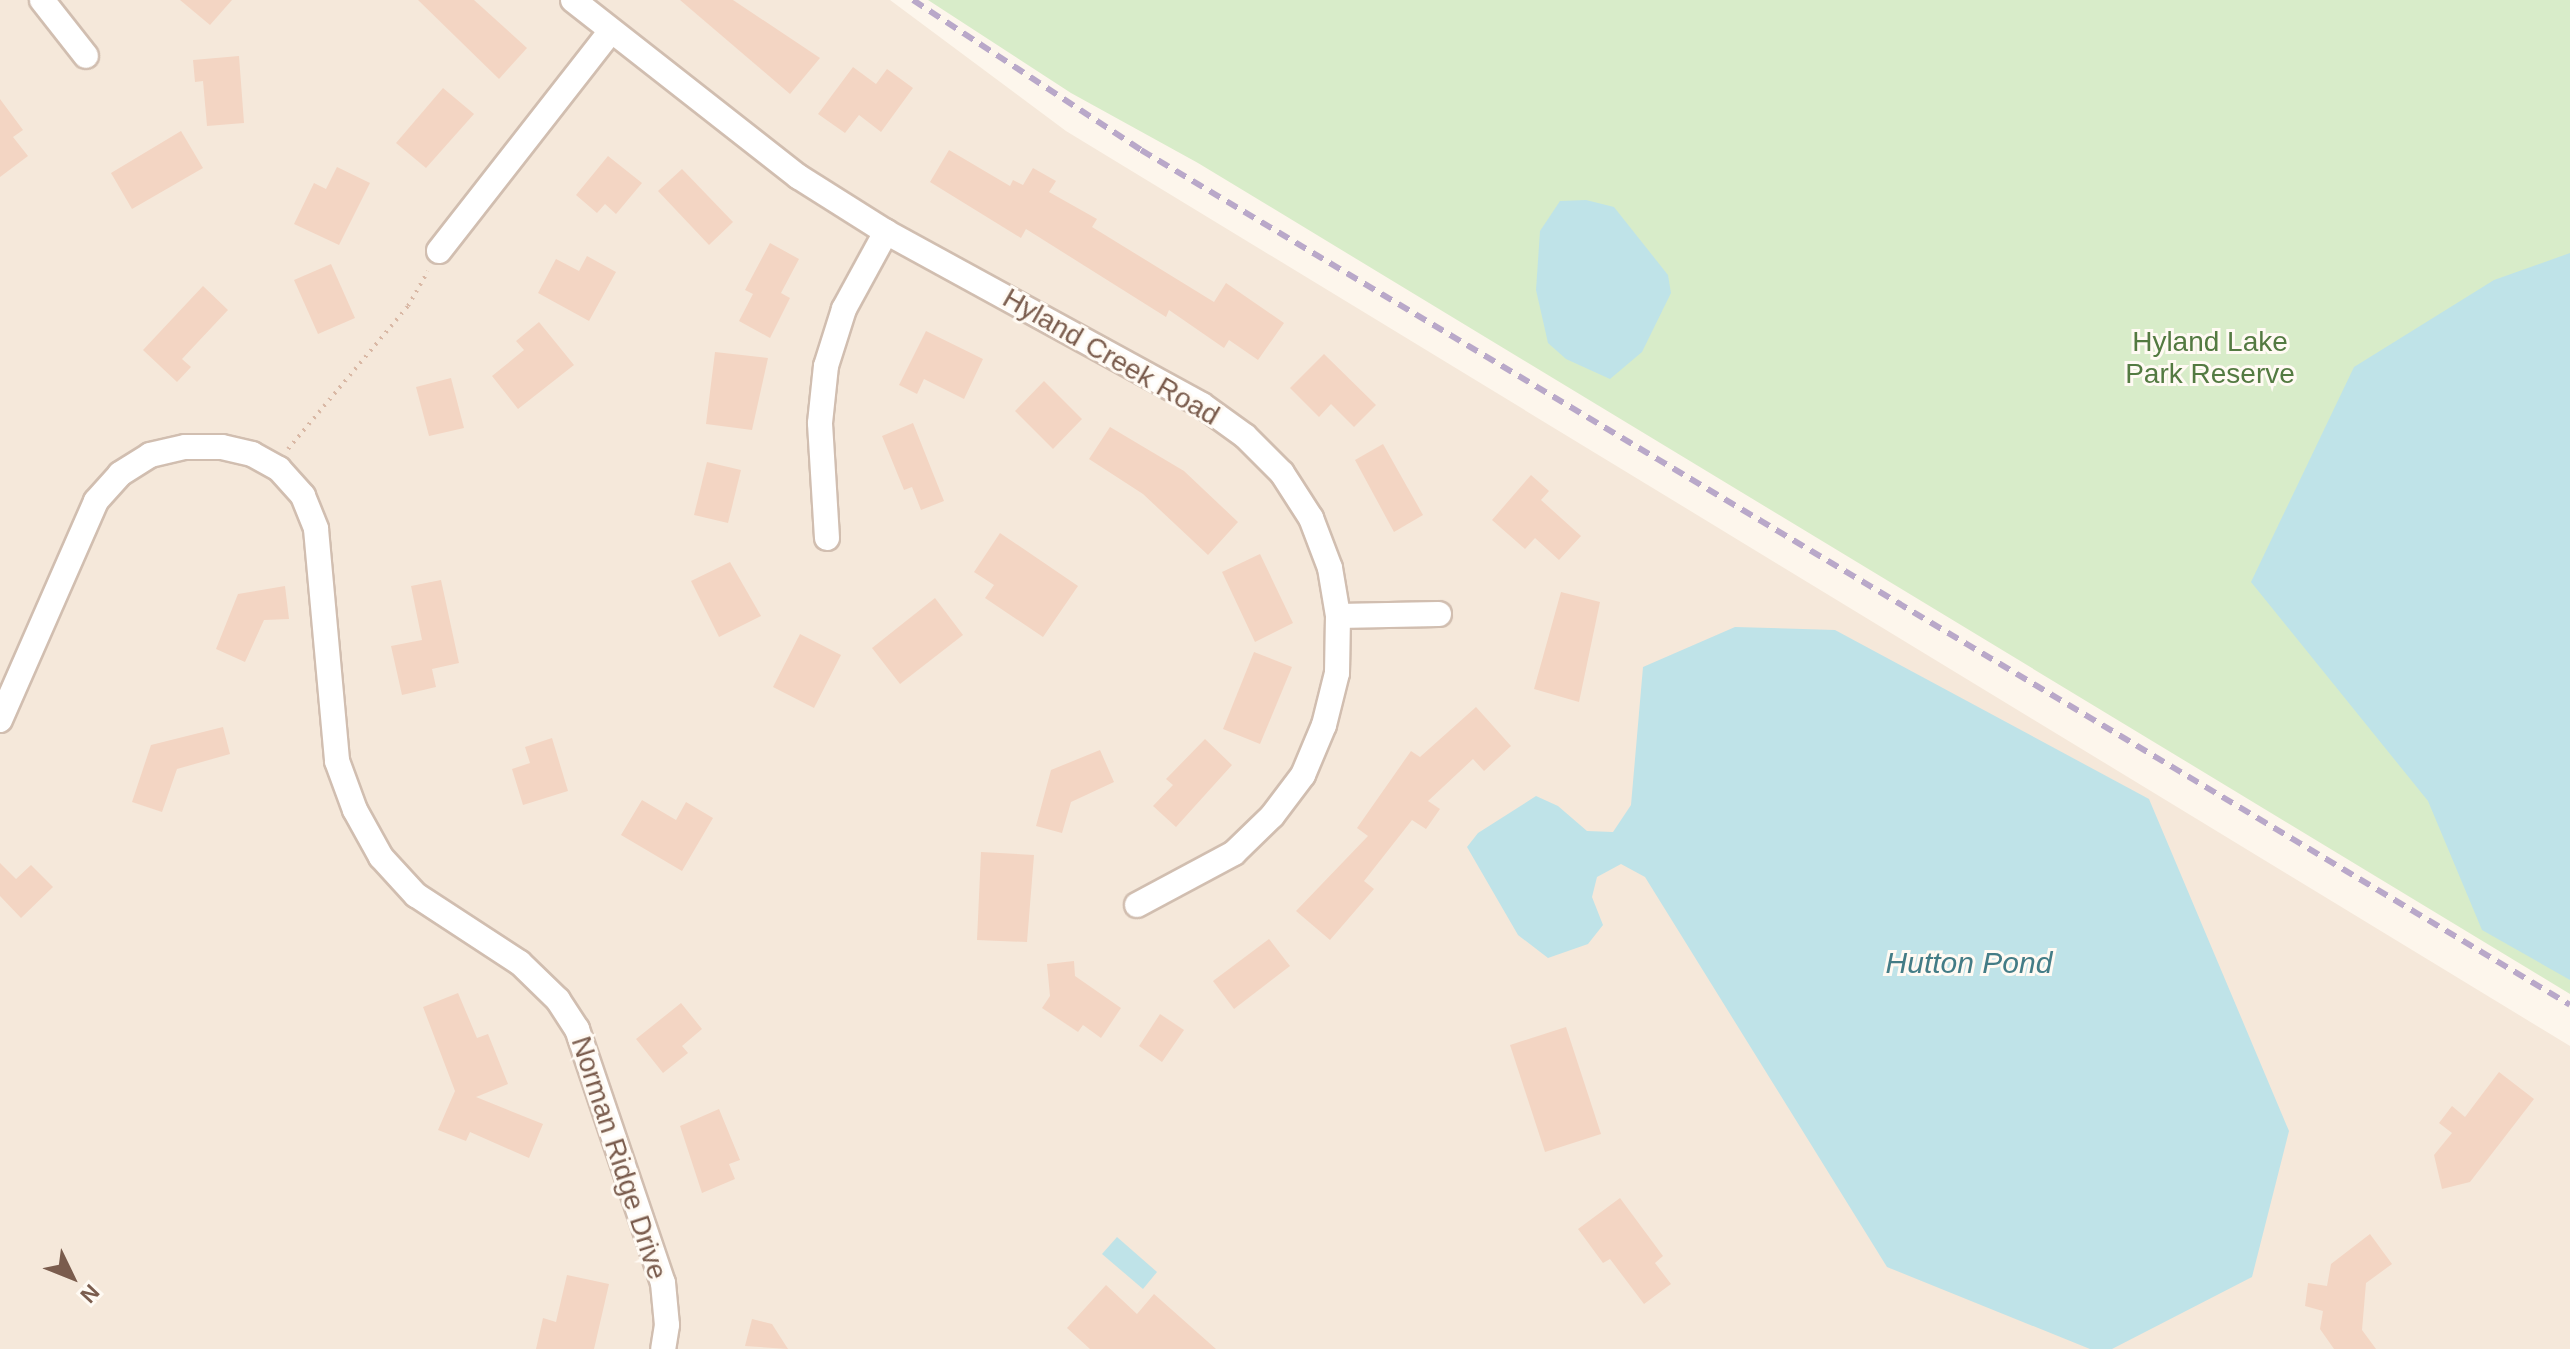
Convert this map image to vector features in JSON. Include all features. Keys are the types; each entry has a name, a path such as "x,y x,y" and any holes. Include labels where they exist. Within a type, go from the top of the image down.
{"street":[{"path":"42,0 86,56"},
{"name":"Hyland Creek Road","path":"573,0 799,177 886,232 1202,405 1245,436 1282,473 1311,518 1330,568 1338,616 1337,673 1324,725 1303,775 1272,816 1234,853 1137,905"},
{"path":"439,251 611,31"},
{"path":"827,538 820,423 826,366 844,309 886,232"},
{"name":"Norman Ridge Drive","path":"0,720 91,511 120,474 150,455 185,447 222,447 252,454 279,469 303,496 316,529 337,761 355,810 381,857 416,895 520,963 558,1000 577,1029 663,1283 663,1349"},
{"path":"1338,616 1439,614"}],"path":[{"path":"279,469 284,453 408,306 439,251"}],"shaded area":[{"path":"0,0 890,0 1066,131 2570,1046 2570,1349 0,1349"}],"green space":[{"name":"Hyland Lake Park Reserve","path":"928,0 2570,0 2570,994 1198,163 1071,93"}],"water":[{"path":"1586,200 1614,207 1668,275 1671,293 1642,352 1610,379 1566,359 1548,343 1536,290 1540,231 1560,201"},
{"path":"2570,253 2570,980 2482,930 2428,801 2251,582 2354,367 2494,280"},
{"name":"Hutton Pond","path":"1735,627 1835,630 2149,799 2289,1131 2252,1277 2112,1349 2090,1349 1887,1267 1645,877 1621,864 1597,877 1592,897 1603,925 1588,944 1548,958 1518,935 1467,847 1478,833 1536,796 1558,806 1587,831 1613,832 1631,805 1643,667"},
{"path":"1117,1237 1157,1272 1143,1289 1102,1254"}],"building":[{"path":"180,0 232,0 210,25"},
{"path":"418,0 474,0 527,48 499,79"},
{"path":"680,0 733,0 820,58 790,94"},
{"path":"239,56 244,123 207,126 203,81 195,82 193,60"},
{"path":"853,67 876,84 887,69 913,88 881,132 859,115 845,133 818,114"},
{"path":"443,88 474,114 426,168 396,143"},
{"path":"0,99 23,130 13,137 28,156 0,177"},
{"path":"181,131 203,168 132,209 111,173"},
{"path":"949,150 1010,186 1013,180 1023,185 1033,168 1056,181 1049,192 1097,219 1092,227 1214,302 1226,283 1284,323 1258,360 1229,340 1224,348 1169,310 1166,317 1026,229 1021,238 930,182"},
{"path":"608,156 642,183 616,214 605,204 597,213 576,195"},
{"path":"337,167 370,183 339,245 294,224 314,183 326,189"},
{"path":"682,169 733,222 709,245 658,191"},
{"path":"770,243 799,259 781,293 790,298 770,338 739,321 753,294 745,290"},
{"path":"587,256 616,272 589,321 538,293 556,259 579,271"},
{"path":"331,264 355,318 318,334 294,280"},
{"path":"203,286 228,310 182,359 191,367 177,382 143,350"},
{"path":"539,322 574,365 518,409 492,376 524,350 516,341"},
{"path":"926,331 983,359 964,399 924,379 917,394 899,385"},
{"path":"715,352 768,358 752,430 706,424"},
{"path":"1324,354 1376,405 1354,427 1331,404 1319,417 1290,388"},
{"path":"451,378 464,428 429,436 416,387"},
{"path":"1044,381 1082,419 1053,449 1015,411"},
{"path":"913,423 944,501 921,510 912,487 904,490 882,436"},
{"path":"1110,427 1184,471 1238,522 1208,555 1143,494 1089,459"},
{"path":"1383,444 1423,515 1394,532 1355,460"},
{"path":"707,462 741,470 728,523 694,515"},
{"path":"1531,475 1549,491 1541,500 1581,536 1559,560 1535,538 1525,549 1492,520"},
{"path":"1000,533 1078,586 1043,637 985,598 994,585 974,572"},
{"path":"1260,554 1293,623 1255,642 1222,572"},
{"path":"730,562 761,616 719,637 691,581"},
{"path":"441,580 459,663 432,669 436,687 402,695 391,646 422,640 411,586"},
{"path":"285,586 289,619 264,620 245,662 216,649 238,594"},
{"path":"1561,592 1600,602 1579,702 1534,689"},
{"path":"935,598 963,635 900,684 872,648"},
{"path":"800,634 841,655 814,708 773,687"},
{"path":"1254,652 1292,667 1260,744 1223,729"},
{"path":"1476,707 1511,746 1484,771 1473,759 1428,801 1440,809 1426,829 1412,820 1364,881 1374,889 1330,940 1296,911 1368,836 1357,828 1411,751 1420,757"},
{"path":"223,727 230,754 177,769 162,812 132,802 151,745"},
{"path":"552,738 568,791 523,805 512,769 530,763 525,747"},
{"path":"1205,739 1232,765 1176,827 1153,806 1173,785 1166,779"},
{"path":"1100,750 1114,782 1071,802 1062,833 1036,826 1051,770"},
{"path":"642,800 676,820 686,802 713,818 682,871 621,835"},
{"path":"981,852 1034,855 1027,942 977,940"},
{"path":"0,863 16,879 31,865 53,887 21,918 0,896"},
{"path":"1269,939 1290,966 1234,1009 1213,981"},
{"path":"1074,961 1075,976 1121,1008 1101,1038 1083,1025 1078,1032 1042,1008 1050,996 1047,964"},
{"path":"458,993 477,1038 488,1034 508,1084 476,1097 543,1124 529,1158 470,1132 466,1141 438,1130 455,1091 423,1007"},
{"path":"681,1003 702,1029 682,1046 688,1053 663,1073 636,1039"},
{"path":"1160,1014 1184,1030 1162,1062 1139,1046"},
{"path":"1566,1027 1601,1134 1545,1152 1510,1045"},
{"path":"2499,1072 2534,1099 2470,1182 2442,1189 2434,1155 2452,1133 2439,1123 2452,1106 2465,1117"},
{"path":"719,1109 740,1160 729,1164 735,1179 702,1193 680,1126"},
{"path":"1620,1198 1663,1256 1655,1263 1671,1284 1644,1304 1610,1259 1603,1263 1578,1229"},
{"path":"2370,1234 2392,1264 2366,1283 2362,1330 2376,1349 2334,1349 2320,1329 2323,1311 2305,1306 2308,1283 2327,1286 2331,1264"},
{"path":"567,1275 609,1284 594,1349 536,1349 543,1318 556,1322"},
{"path":"1106,1285 1137,1314 1154,1294 1216,1349 1090,1349 1067,1328"},
{"path":"752,1319 772,1324 788,1349 745,1346"}],"railway":[{"path":"913,0 1141,150 2570,1005"}]}
